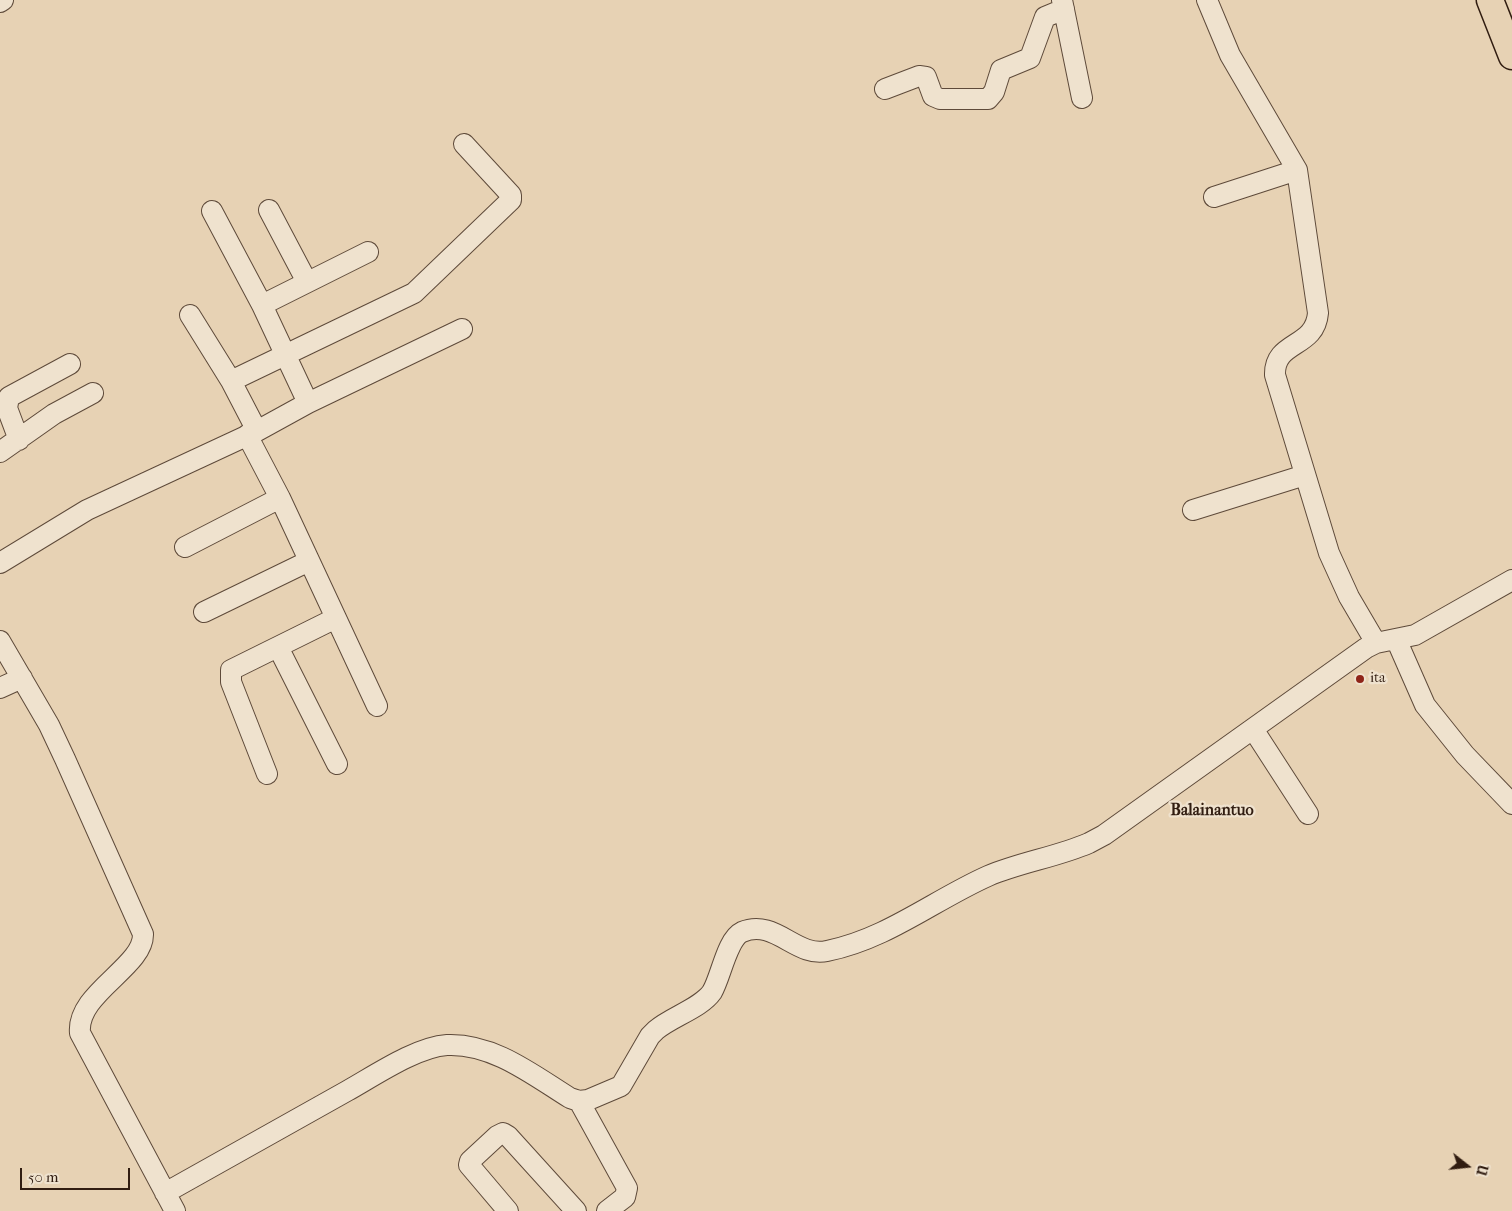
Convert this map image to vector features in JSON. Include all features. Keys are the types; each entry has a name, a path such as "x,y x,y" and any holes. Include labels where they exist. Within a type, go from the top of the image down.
{"main road":[{"path":"1490,0 1512,56"}],"street":[{"path":"1207,0 1230,55 1297,170 1318,321 1311,334 1281,354 1274,367 1275,375 1338,577 1376,643"},
{"path":"886,89 919,76 926,77 933,96 940,99 946,101 988,99 994,92 1001,70 1030,58 1045,17 1063,4 1082,98"},
{"path":"231,381 414,293 510,200 511,194 464,144"},
{"path":"1214,197 1297,170"},
{"path":"269,210 307,282"},
{"path":"212,211 262,305 308,404"},
{"path":"262,305 368,252"},
{"path":"190,315 231,381 280,498 378,706"},
{"path":"0,563 88,510 252,433 462,329"},
{"path":"19,440 7,408 9,398 70,364"},
{"path":"0,452 54,414 93,393"},
{"path":"1193,510 1305,475"},
{"path":"185,547 280,498"},
{"path":"204,612 309,561"},
{"path":"165,1193 402,1061 445,1045 476,1048 493,1054 511,1062 570,1098 579,1101 621,1086 656,1030 710,994 733,941 740,933 753,928 763,928 811,951 827,952 889,930 988,876 1077,848 1104,835 1376,643 1415,635 1512,580"},
{"path":"267,774 230,673 234,667 336,618"},
{"path":"1396,639 1425,705 1465,755 1512,804"},
{"path":"0,640 65,759 143,934 140,948 86,1008 80,1026 80,1033 175,1211"},
{"path":"278,647 337,764"},
{"path":"0,688 22,678"},
{"path":"1253,728 1308,814"},
{"path":"579,1101 626,1185 627,1192 619,1207"},
{"path":"508,1211 469,1165 476,1155 503,1133 508,1136 576,1211"}],"place":[{"name":"ita","path":"1360,679"}],"district":[{"name":"Balainantuo","path":"1212,811"}]}
